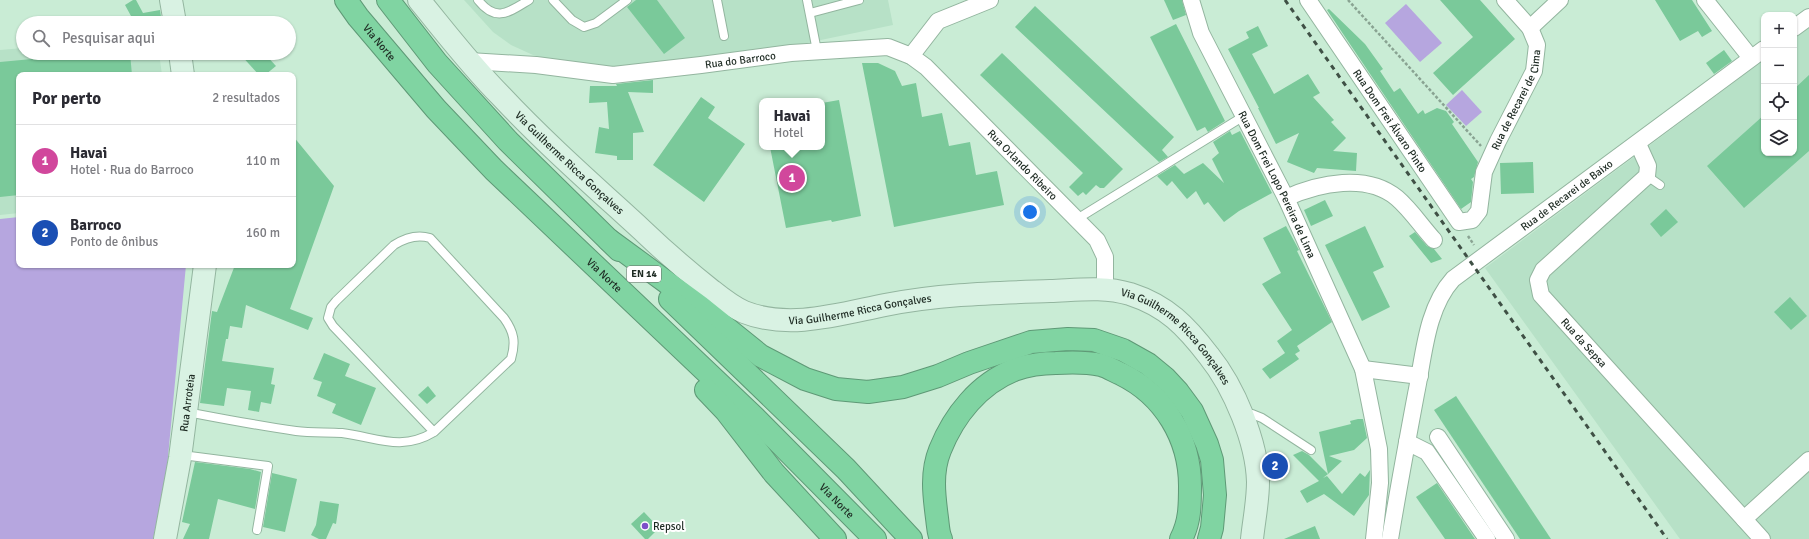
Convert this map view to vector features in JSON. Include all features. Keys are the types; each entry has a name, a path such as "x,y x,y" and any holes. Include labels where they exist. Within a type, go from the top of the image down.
{"highway":[{"name":"Via Norte","path":"341,0 352,8 436,110 494,170 754,417 875,539"},
{"name":"EN 14","path":"388,0 437,63 508,141 846,469 911,539"},
{"path":"542,215 726,411 774,473 834,539"},
{"path":"609,240 699,306 761,356 805,379 836,389 868,392 903,387 938,376 969,363 1031,342 1068,339 1094,340 1123,350 1148,364 1165,378 1178,392 1192,411 1207,444 1212,460 1215,495 1212,528 1208,539"},
{"path":"941,539 933,488 937,458 946,436 957,416 974,396 994,381 1014,370 1039,364 1060,362 1103,366 1131,379 1158,401 1172,420 1182,438 1186,452 1190,480 1190,513 1186,530 1181,539"}],"street":[{"path":"171,0 174,16"},
{"name":"Via Guilherme Ricca Gonçalves","path":"419,0 469,61 533,129 677,263 722,299 741,311 764,318 793,320 911,300 969,293 1105,288 1131,294 1167,311 1183,324 1227,380 1236,398 1243,417 1256,465 1258,483 1252,539"},
{"path":"911,56 938,21 990,0"},
{"name":"Rua Dom Frei Lopo Pereira de Lima","path":"1192,0 1201,33 1286,198 1363,369 1379,449 1380,483 1374,539"},
{"name":"Rua Dom Frei Álvaro Pinto","path":"1308,0 1459,222 1472,220 1478,211"},
{"path":"1505,0 1530,28 1560,0"},
{"path":"1705,0 1760,55"},
{"path":"1797,26 1809,17"},
{"name":"Rua de Recarei de Cima","path":"1478,211 1484,172 1534,71 1537,45 1530,28"},
{"name":"Rua do Barroco","path":"469,61 536,65 613,75 701,66 791,53 888,47 911,56"},
{"name":"Rua de Recarei de Baixo","path":"1420,376 1428,335 1439,298 1453,279 1760,55"},
{"name":"Rua Orlando Ribeiro","path":"911,56 926,67 1077,218 1102,247 1105,257 1105,288"},
{"path":"181,60 183,72"},
{"path":"1638,144 1648,166 1647,176"},
{"name":"Rua da Sepsa","path":"1647,176 1543,270 1538,280 1541,295 1762,539"},
{"path":"1286,198 1304,190 1339,183 1363,184 1381,187 1398,199 1434,240"},
{"name":"Rua Arroteia","path":"165,539 181,455 205,268"},
{"path":"1363,369 1420,376 1390,539"},
{"path":"1438,436 1506,539"},
{"path":"1407,442 1428,452 1487,539"},
{"path":"1744,519 1809,460"},
{"path":"1455,492 1469,483"}],"lane":[{"path":"478,0 483,6 494,12 505,14 529,0"},
{"path":"553,0 572,20 584,27 596,22 627,0"},
{"path":"717,0 724,36"},
{"path":"807,0 818,52"},
{"path":"810,13 859,0"},
{"path":"1077,218 1244,116"},
{"path":"1647,176 1660,185"},
{"path":"186,412 298,431 343,433 394,443 409,442 425,438 434,432 511,359 514,347 514,336 504,318 430,238 418,236 402,240 394,245 330,307 328,318 332,326 434,432"},
{"path":"1243,417 1252,414 1262,418 1311,450"},
{"path":"181,455 268,466 257,530"}],"path":[{"path":"1348,0 1491,157"},
{"path":"1464,230 1477,249 1481,260"}],"shaded area":[{"path":"464,0 888,0 893,25 701,65 667,69 606,67 559,62 533,55 511,45 493,32"},
{"path":"1406,4 1442,43 1420,62 1385,23"},
{"path":"1809,26 1809,539 1680,539 1485,268 1761,62 1761,156 1797,156 1797,36"},
{"path":"16,49 16,60 160,60 162,72 16,72 16,213 0,215 0,50"},
{"path":"1462,90 1482,112 1466,126 1446,105"},
{"path":"16,217 16,268 186,268 166,478 153,539 0,539 0,219"}],"building":[{"path":"133,0 136,0 143,13 160,10 161,16 131,16 125,5"},
{"path":"636,0 657,0 685,38 664,54 627,7"},
{"path":"1164,0 1182,0 1186,15 1173,20"},
{"path":"1440,0 1480,0 1515,39 1453,95 1433,73 1473,37"},
{"path":"1655,0 1692,0 1712,31 1702,37 1698,31 1680,41"},
{"path":"1035,6 1174,137 1162,150 1168,157 1159,162 1015,27"},
{"path":"1329,9 1365,44 1383,69 1380,71 1394,92 1400,88 1418,114 1423,110 1425,114 1437,108 1446,111 1454,122 1452,124 1478,162 1474,177 1471,179 1473,182 1471,202 1461,209 1327,10"},
{"path":"1176,24 1225,121 1208,132 1205,127 1197,131 1150,37"},
{"path":"1258,26 1268,46 1252,54 1274,94 1308,74 1320,93 1313,97 1334,120 1331,122 1346,138 1333,151 1357,153 1356,171 1317,168 1314,173 1287,162 1299,133 1276,144 1228,49 1249,38 1246,32"},
{"path":"1724,50 1732,61 1714,74 1706,63"},
{"path":"1002,53 1123,169 1104,188 1100,188 1096,185 1086,195 1083,192 1078,196 1069,187 1083,173 980,75"},
{"path":"21,60 131,60 132,72 16,72 16,195 0,197 0,62"},
{"path":"245,60 270,60 276,66 269,72 256,72"},
{"path":"862,63 878,63 895,71 902,86 916,83 922,117 942,113 949,146 970,142 976,175 997,171 1004,205 894,227"},
{"path":"1809,75 1809,151 1744,208 1707,166 1761,118 1761,156 1797,156 1797,86"},
{"path":"653,80 653,93 628,92 644,132 633,133 633,160 617,160 617,156 595,153 599,127 609,129 607,102 589,103 590,86 617,86 616,84"},
{"path":"701,97 715,107 708,118 745,144 704,202 653,165"},
{"path":"839,100 861,216 832,222 831,220 786,228 771,150 825,150 825,102"},
{"path":"1230,131 1232,135 1240,131 1272,193 1239,211 1224,222 1208,202 1204,205 1196,191 1187,199 1172,181 1167,186 1157,176 1175,165 1184,174 1203,163 1224,183 1212,159 1219,153 1213,142"},
{"path":"296,140 334,186 290,309 313,318 308,330 246,305 242,328 230,326 222,361 274,368 271,384 275,385 271,404 261,402 259,412 248,410 251,391 227,388 224,406 200,403 212,311 217,312 234,268 296,268"},
{"path":"1533,162 1534,193 1501,194 1500,163"},
{"path":"1325,200 1333,216 1311,226 1304,210"},
{"path":"1666,209 1678,222 1661,237 1650,224"},
{"path":"1286,226 1299,250 1297,251 1332,322 1297,346 1300,351 1295,354 1299,359 1270,379 1262,369 1285,353 1277,341 1292,330 1262,284 1281,273 1263,238"},
{"path":"1365,226 1384,267 1373,272 1390,307 1362,321 1325,245"},
{"path":"1415,232 1427,246 1434,249 1442,259 1431,263 1409,236"},
{"path":"1790,297 1807,316 1791,330 1774,312"},
{"path":"324,353 350,364 345,376 376,388 361,425 332,413 336,404 317,396 322,382 313,379"},
{"path":"428,386 436,396 427,404 418,395"},
{"path":"1456,396 1551,539 1520,539 1434,410"},
{"path":"1363,419 1367,438 1354,450 1329,456 1342,461 1328,474 1319,432 1351,424 1350,421"},
{"path":"1302,451 1309,455 1328,474 1323,478 1327,476 1342,494 1360,473 1365,477 1370,470 1369,495 1354,516 1324,494 1307,503 1300,491 1319,481 1293,455"},
{"path":"195,462 250,469 261,472 255,509 218,499 209,539 183,539 190,524 182,522"},
{"path":"272,473 297,479 285,532 263,527"},
{"path":"1437,483 1475,539 1445,539 1416,497"},
{"path":"320,501 339,504 336,524 333,523 326,539 319,539 311,535 316,525"},
{"name":"Repsol","path":"644,512 659,528 648,539 645,539 631,524"},
{"path":"1315,526 1320,539 1284,539"}],"railway":[{"path":"1285,0 1667,539"}],"place":[{"name":"Havai","path":"792,178"},
{"name":"Barroco","path":"1275,466"},
{"name":"Repsol","path":"645,526"}]}
